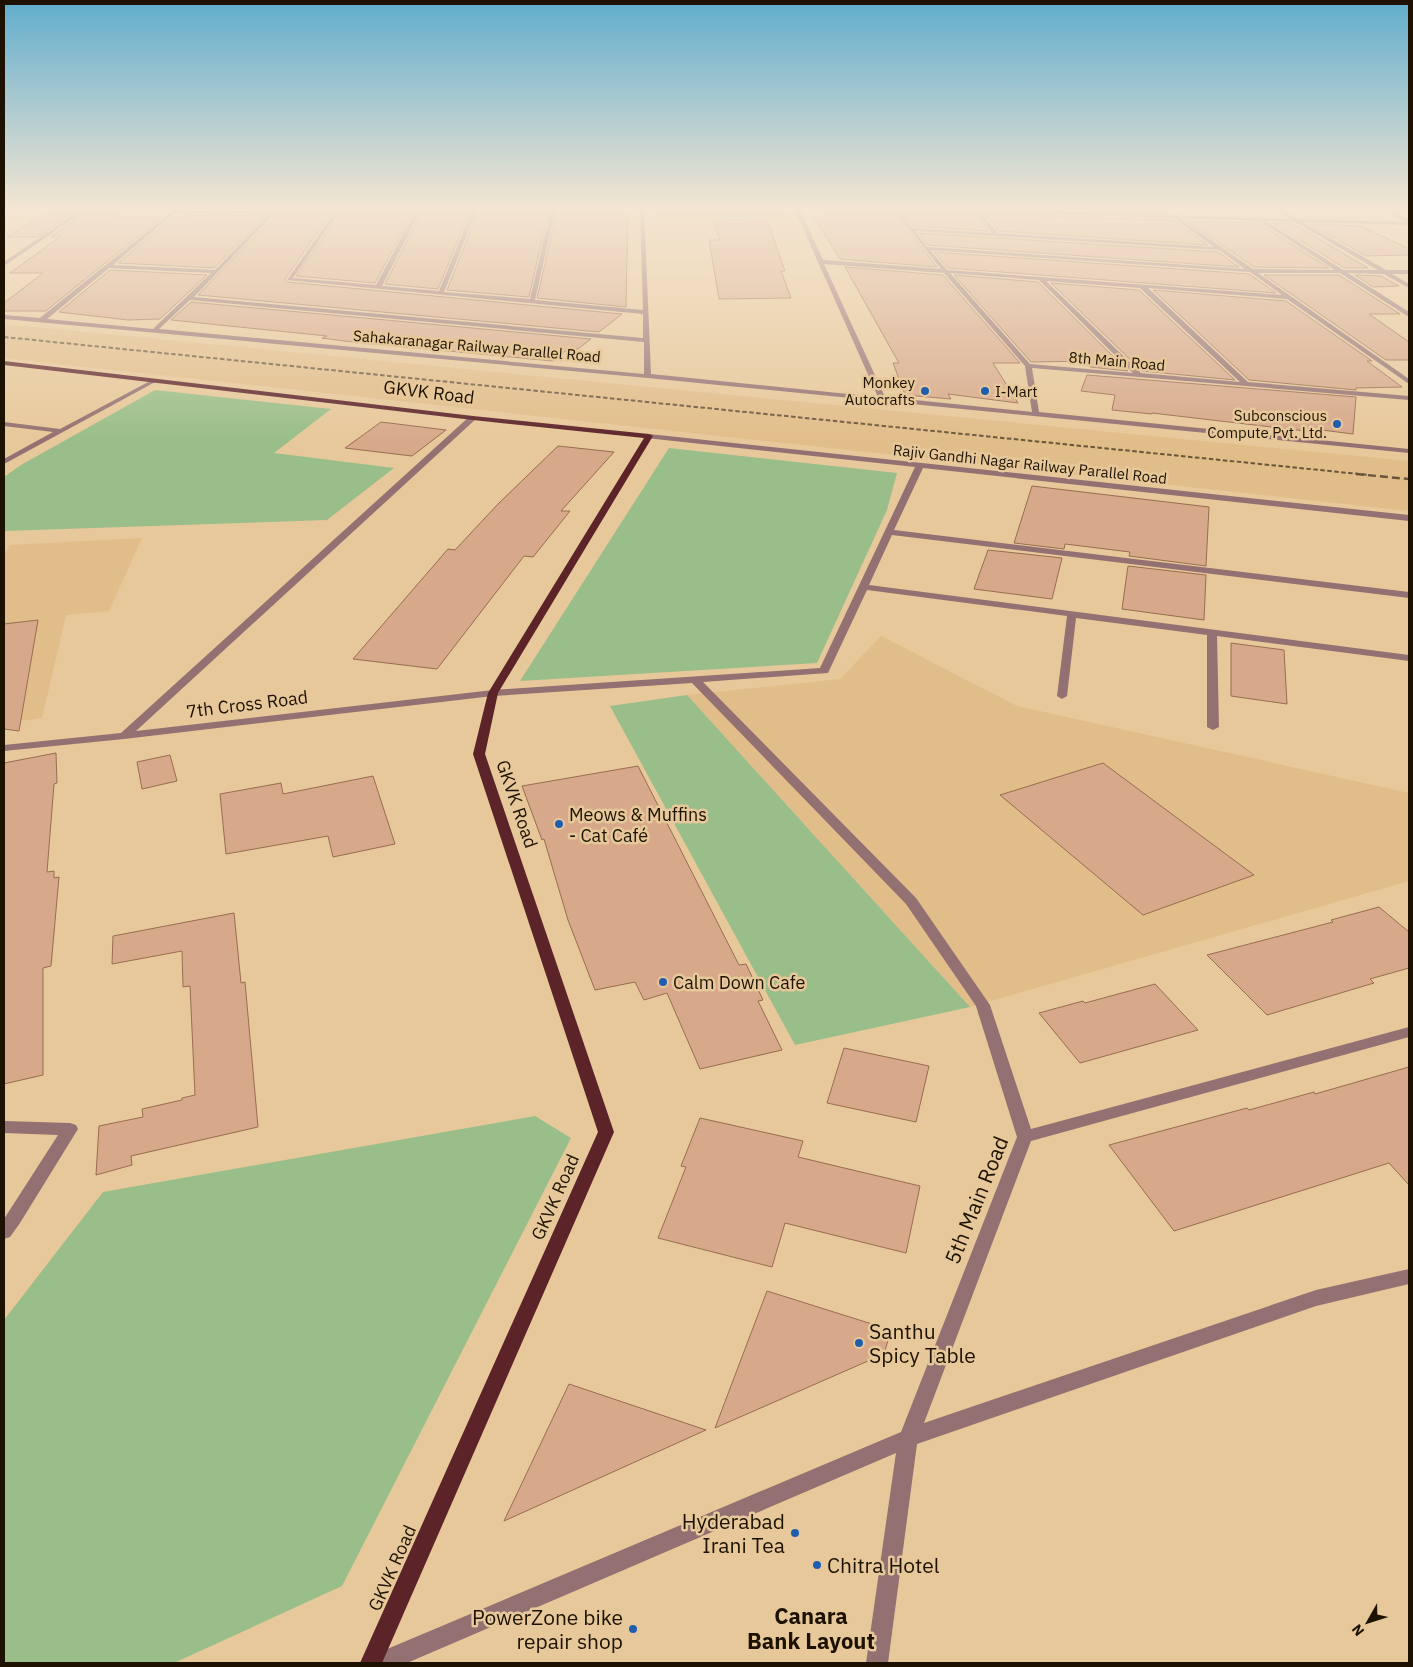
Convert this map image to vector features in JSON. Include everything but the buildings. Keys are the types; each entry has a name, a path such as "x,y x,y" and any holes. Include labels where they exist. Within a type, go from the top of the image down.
{"main road":[{"name":"GKVK Road","path":"4,363 474,418 649,436 494,693 479,754 606,1132 371,1663"}],"street":[{"path":"42,320 84,286"},
{"path":"154,331 202,286"},
{"path":"365,286 646,312"},
{"path":"441,293 444,286"},
{"path":"532,302 536,286"},
{"path":"645,286 648,376"},
{"path":"832,286 883,400"},
{"path":"958,286 1028,366 1036,415"},
{"path":"1048,286 1139,375"},
{"path":"1142,286 1289,297"},
{"path":"1142,286 1246,384"},
{"path":"1273,286 1409,382"},
{"path":"1363,286 1409,315"},
{"path":"189,298 647,340"},
{"name":"Sahakaranagar Railway Parallel Road","path":"4,317 648,376 1409,451"},
{"name":"8th Main Road","path":"1028,366 1409,398"},
{"path":"4,462 154,381"},
{"path":"124,736 474,418"},
{"path":"4,424 61,431"},
{"name":"Rajiv Gandhi Nagar Railway Parallel Road","path":"649,436 1409,518"},
{"path":"920,466 864,587 1409,658"},
{"path":"889,532 1407,594 1409,605"},
{"name":"7th Cross Road","path":"4,748 494,693 824,671 864,587"},
{"path":"1062,696 1072,614"},
{"path":"1212,632 1212,727"},
{"path":"695,680 911,900 982,1004 1025,1137"},
{"name":"5th Main Road","path":"877,1663 908,1438 1025,1137 1409,1032"},
{"path":"4,1127 70,1129 4,1232"},
{"path":"380,1663 908,1438 1316,1298 1409,1277"}],"shaded area":[{"path":"4,324 1409,461 1409,511 4,358"},
{"path":"142,538 109,611 66,615 42,718 4,723 4,554 10,545"},
{"path":"881,636 1017,706 1409,793 1409,881 970,1007 687,695 840,679"}],"green space":[{"path":"155,390 331,409 274,453 394,468 327,520 4,531 4,477 21,465"},
{"path":"669,448 897,473 887,510 817,663 520,681"},
{"path":"687,695 970,1007 795,1045 610,706"},
{"path":"535,1116 571,1138 342,1586 174,1663 4,1663 4,1320 103,1192"}],"railway":[{"path":"4,337 1369,475"},
{"path":"1356,474 1409,479"}],"place":[{"name":"Monkey Autocrafts","path":"925,391"},
{"name":"I-Mart","path":"985,391"},
{"name":"Subconscious Compute Pvt. Ltd.","path":"1337,424"},
{"name":"Meows & Muffins - Cat Café","path":"559,824"},
{"name":"Calm Down Cafe","path":"663,982"},
{"name":"Santhu Spicy Table","path":"859,1343"},
{"name":"Hyderabad Irani Tea","path":"795,1533"},
{"name":"Chitra Hotel","path":"817,1565"},
{"name":"PowerZone bike repair shop","path":"633,1629"}],"district":[{"name":"Canara Bank Layout","path":"811,1628"}]}
